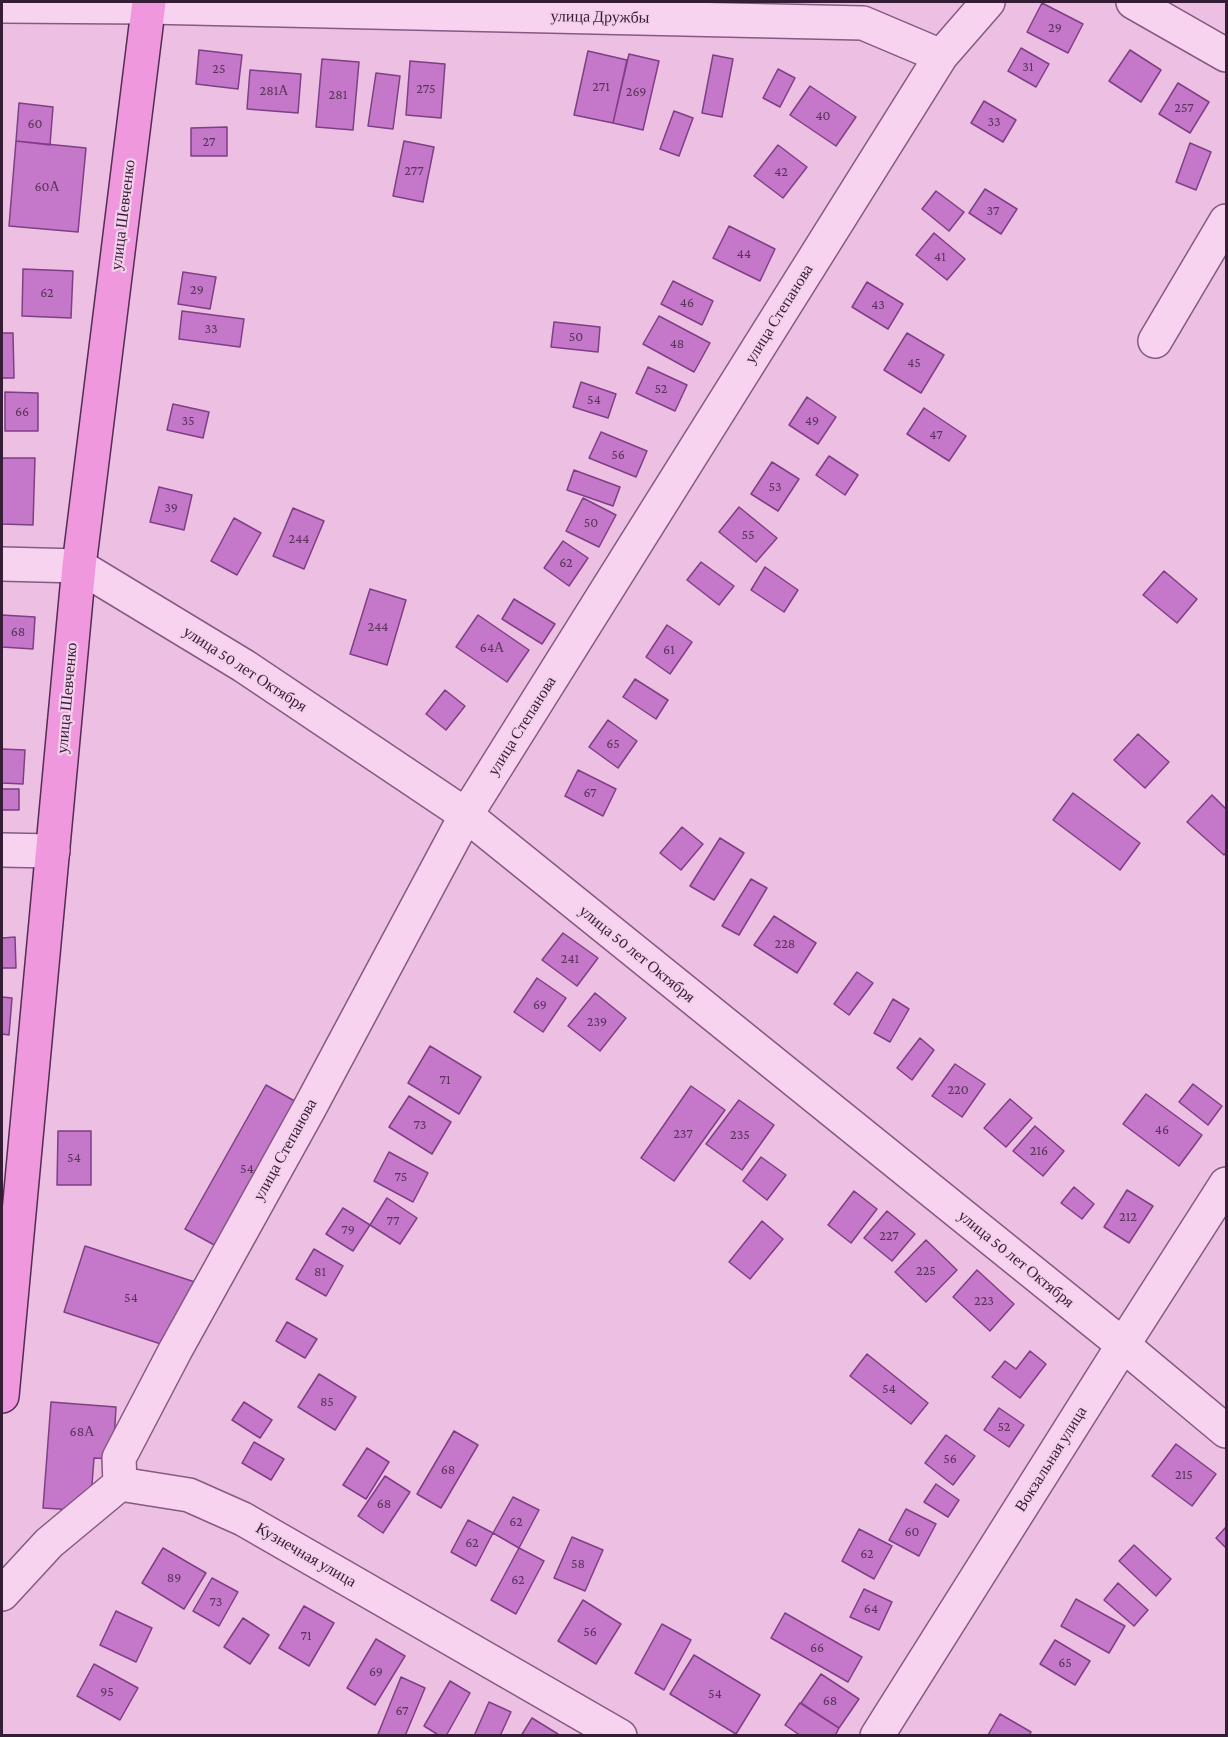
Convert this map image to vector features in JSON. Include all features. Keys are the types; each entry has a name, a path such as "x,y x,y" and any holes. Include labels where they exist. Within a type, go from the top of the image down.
{"main road":[{"name":"улица Шевченко","path":"2,1396 12,1179 52,851 79,566 149,4"}],"street":[{"name":"улица Степанова","path":"120,1484 119,1458 466,815 941,56 988,2"},
{"path":"1133,2 1227,55"},
{"name":"улица Дружбы","path":"2,6 149,4 863,23 941,56"},
{"path":"1155,341 1227,221"},
{"name":"улица 50 лет Октября","path":"2,564 79,566 244,666 466,815 1227,1431"},
{"path":"2,850 52,851"},
{"name":"Вокзальная улица","path":"877,1736 1227,1184"},
{"path":"2,1594 49,1543 120,1484"},
{"name":"Кузнечная улица","path":"120,1484 189,1495 243,1519 620,1736"}],"building":[{"path":"1042,3 1083,24 1068,53 1027,32"},
{"path":"1021,48 1049,64 1036,87 1008,71"},
{"path":"199,50 242,55 238,89 196,84"},
{"path":"1130,50 1161,70 1141,102 1109,81"},
{"path":"588,51 627,60 613,123 574,115"},
{"path":"629,54 659,61 643,130 613,123"},
{"path":"713,55 733,59 722,117 702,113"},
{"path":"322,59 359,62 353,130 316,127"},
{"path":"410,61 445,64 441,118 406,115"},
{"path":"778,69 795,78 780,107 763,98"},
{"path":"250,70 301,74 298,113 247,109"},
{"path":"376,73 400,76 393,129 368,126"},
{"path":"1178,83 1209,102 1190,133 1159,114"},
{"path":"810,86 856,117 836,146 790,115"},
{"path":"984,101 1016,120 1003,142 971,123"},
{"path":"19,103 53,107 50,145 16,141"},
{"path":"674,111 693,118 679,156 660,149"},
{"path":"227,127 227,156 191,156 191,128"},
{"path":"16,141 86,148 78,232 9,226"},
{"path":"404,141 434,147 423,202 393,196"},
{"path":"1190,143 1211,152 1196,190 1176,182"},
{"path":"778,145 807,167 783,198 754,176"},
{"path":"985,189 1017,209 1001,234 969,213"},
{"path":"936,191 964,212 949,231 922,209"},
{"path":"729,226 775,249 760,281 713,258"},
{"path":"934,233 965,259 947,280 916,255"},
{"path":"23,269 73,271 71,318 22,316"},
{"path":"183,272 216,277 210,309 178,304"},
{"path":"673,281 713,301 702,325 661,304"},
{"path":"867,282 903,304 888,329 852,307"},
{"path":"182,311 244,319 240,347 179,339"},
{"path":"659,316 710,343 694,372 643,344"},
{"path":"554,322 600,327 598,352 551,347"},
{"path":"2,333 13,333 14,378 2,378"},
{"path":"907,333 944,355 921,393 884,370"},
{"path":"648,367 687,385 675,411 636,393"},
{"path":"581,382 616,394 608,418 573,407"},
{"path":"5,392 38,393 38,431 5,431"},
{"path":"807,397 836,417 818,444 789,425"},
{"path":"173,404 209,412 203,438 167,430"},
{"path":"924,408 966,436 949,461 907,434"},
{"path":"601,432 647,451 636,477 589,458"},
{"path":"829,456 858,475 845,495 816,475"},
{"path":"2,458 35,458 33,525 2,524"},
{"path":"772,462 799,479 778,511 751,494"},
{"path":"574,470 620,487 613,506 567,490"},
{"path":"159,487 192,495 184,530 150,522"},
{"path":"583,498 616,515 599,547 566,531"},
{"path":"739,507 777,538 756,562 719,532"},
{"path":"293,508 324,521 304,569 273,556"},
{"path":"234,518 261,533 237,575 211,561"},
{"path":"563,541 588,558 569,586 544,568"},
{"path":"701,562 734,586 719,605 687,580"},
{"path":"765,567 798,590 784,612 751,590"},
{"path":"1164,571 1197,599 1177,623 1143,595"},
{"path":"370,589 406,600 387,665 350,654"},
{"path":"514,599 555,624 542,644 502,619"},
{"path":"2,615 35,617 33,649 2,647"},
{"path":"478,615 529,650 507,682 456,647"},
{"path":"667,625 692,642 670,674 646,657"},
{"path":"635,679 668,700 656,719 623,697"},
{"path":"445,690 465,706 446,730 426,714"},
{"path":"608,720 637,741 618,768 589,747"},
{"path":"1138,734 1169,762 1145,788 1114,760"},
{"path":"2,749 25,750 23,784 2,783"},
{"path":"578,770 616,789 603,816 565,796"},
{"path":"2,789 19,789 19,810 2,810"},
{"path":"1073,793 1140,843 1120,870 1053,820"},
{"path":"1212,795 1226,809 1226,853 1224,855 1187,822"},
{"path":"682,827 703,844 681,870 660,853"},
{"path":"720,838 744,853 714,900 690,886"},
{"path":"751,879 767,888 739,935 722,926"},
{"path":"774,916 816,943 797,973 754,945"},
{"path":"563,933 598,958 577,986 542,960"},
{"path":"15,937 16,968 2,968 2,938"},
{"path":"857,972 873,983 849,1015 834,1004"},
{"path":"537,978 566,998 543,1032 514,1012"},
{"path":"595,993 626,1018 600,1051 568,1026"},
{"path":"2,997 12,998 9,1035 2,1034"},
{"path":"893,999 909,1009 890,1042 874,1033"},
{"path":"920,1038 934,1050 912,1080 897,1068"},
{"path":"430,1046 481,1077 459,1114 408,1083"},
{"path":"955,1064 985,1084 962,1117 932,1096"},
{"path":"1193,1084 1222,1106 1208,1125 1179,1102"},
{"path":"266,1085 309,1109 229,1253 185,1229"},
{"path":"691,1086 725,1110 674,1181 641,1158"},
{"path":"1146,1094 1202,1135 1179,1166 1123,1124"},
{"path":"409,1096 451,1122 432,1154 389,1127"},
{"path":"1010,1099 1032,1118 1006,1147 984,1128"},
{"path":"739,1100 774,1125 742,1170 706,1144"},
{"path":"1035,1126 1064,1151 1043,1176 1013,1151"},
{"path":"58,1131 91,1131 91,1185 57,1185"},
{"path":"389,1152 428,1173 413,1202 374,1181"},
{"path":"761,1157 786,1175 767,1200 743,1181"},
{"path":"1074,1187 1094,1204 1082,1219 1061,1203"},
{"path":"1127,1190 1153,1206 1129,1243 1104,1227"},
{"path":"854,1191 877,1209 851,1243 828,1225"},
{"path":"387,1198 417,1218 400,1244 370,1225"},
{"path":"343,1208 370,1225 353,1251 326,1234"},
{"path":"887,1211 915,1234 892,1261 864,1238"},
{"path":"762,1221 783,1239 750,1279 729,1262"},
{"path":"926,1240 957,1270 926,1302 895,1272"},
{"path":"85,1246 198,1283 176,1349 64,1312"},
{"path":"314,1249 343,1266 326,1296 296,1279"},
{"path":"977,1270 1014,1304 990,1331 953,1297"},
{"path":"287,1322 317,1339 305,1358 276,1341"},
{"path":"1030,1351 1046,1364 1020,1398 992,1377 1005,1361 1016,1369"},
{"path":"867,1354 928,1403 911,1424 850,1376"},
{"path":"319,1374 356,1397 335,1430 298,1407"},
{"path":"51,1402 116,1407 113,1459 94,1458 90,1511 43,1508"},
{"path":"244,1402 272,1420 260,1438 232,1420"},
{"path":"999,1408 1024,1425 1009,1447 984,1430"},
{"path":"454,1431 478,1445 441,1508 417,1494"},
{"path":"946,1435 975,1456 953,1485 925,1463"},
{"path":"254,1442 284,1459 271,1480 242,1463"},
{"path":"1176,1444 1216,1474 1192,1506 1152,1476"},
{"path":"367,1448 389,1462 366,1499 343,1485"},
{"path":"385,1476 410,1492 383,1533 358,1516"},
{"path":"936,1484 959,1500 948,1517 924,1502"},
{"path":"513,1497 539,1510 519,1548 493,1533"},
{"path":"906,1509 936,1524 919,1556 889,1540"},
{"path":"468,1520 493,1533 476,1566 451,1552"},
{"path":"1226,1527 1226,1548 1216,1538"},
{"path":"859,1529 892,1546 874,1579 842,1561"},
{"path":"572,1537 603,1550 585,1591 554,1578"},
{"path":"1134,1545 1171,1579 1156,1596 1119,1561"},
{"path":"163,1548 206,1573 184,1609 142,1583"},
{"path":"519,1548 544,1561 516,1614 491,1600"},
{"path":"212,1578 238,1592 219,1626 193,1611"},
{"path":"1118,1583 1148,1610 1134,1626 1104,1600"},
{"path":"864,1589 892,1602 879,1630 850,1617"},
{"path":"1076,1599 1125,1626 1109,1653 1061,1626"},
{"path":"583,1600 621,1624 596,1664 558,1641"},
{"path":"304,1606 334,1623 309,1666 279,1648"},
{"path":"116,1611 152,1628 136,1662 100,1645"},
{"path":"785,1613 862,1657 848,1682 771,1638"},
{"path":"243,1618 269,1635 250,1664 224,1647"},
{"path":"662,1624 691,1640 664,1690 635,1673"},
{"path":"376,1639 405,1656 375,1705 347,1688"},
{"path":"1055,1640 1090,1661 1075,1685 1040,1664"},
{"path":"694,1655 760,1695 736,1734 670,1694"},
{"path":"94,1664 138,1688 120,1720 77,1696"},
{"path":"821,1674 859,1699 839,1728 801,1703"},
{"path":"401,1677 425,1688 405,1736 382,1736 378,1734"},
{"path":"450,1681 470,1693 446,1736 440,1736 424,1726"},
{"path":"489,1702 511,1712 500,1736 474,1736"},
{"path":"800,1703 839,1728 835,1736 801,1736 785,1725"},
{"path":"1000,1714 1031,1732 1029,1736 988,1735"},
{"path":"532,1718 558,1734 557,1736 521,1736"}]}
